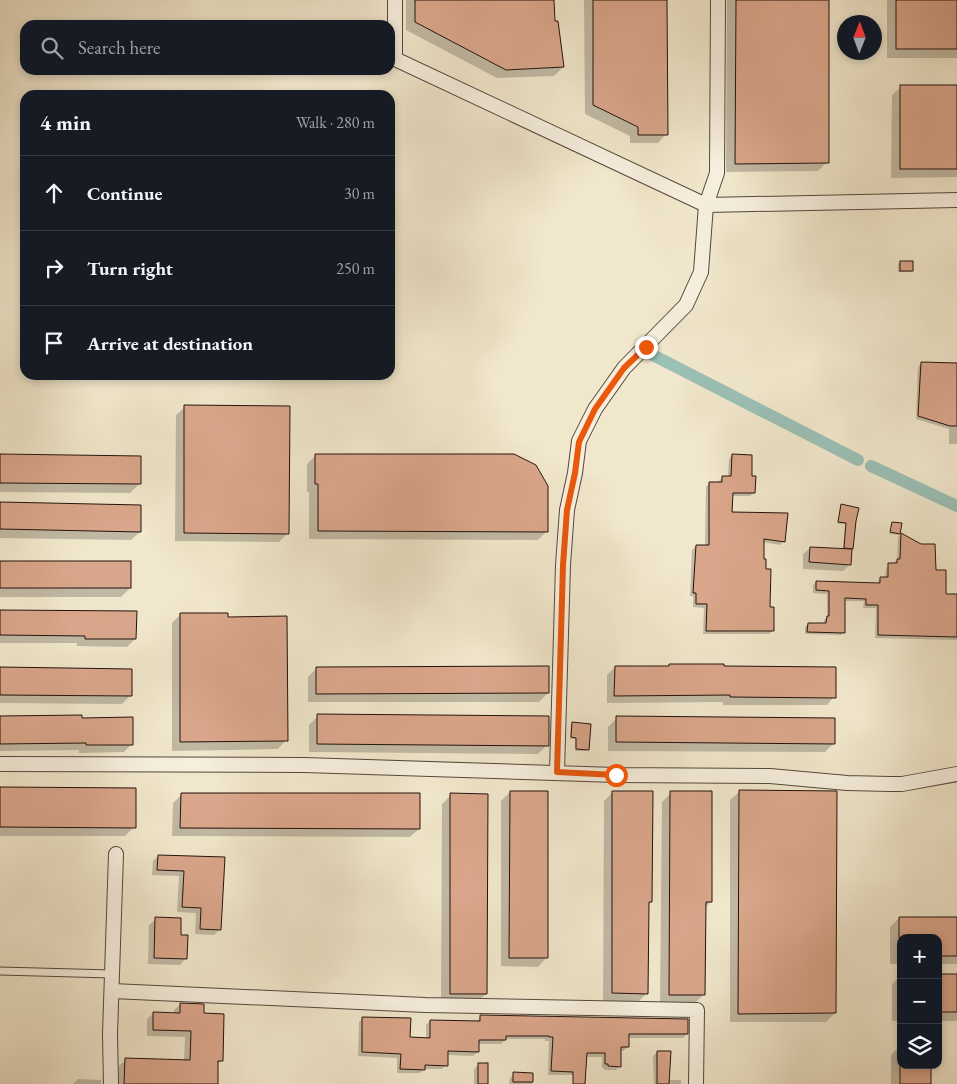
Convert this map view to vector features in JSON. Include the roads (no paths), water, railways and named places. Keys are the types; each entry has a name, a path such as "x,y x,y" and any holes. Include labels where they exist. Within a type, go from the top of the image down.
{"street":[{"path":"395,0 395,59 706,205 957,200"},
{"path":"557,772 563,565 567,510 579,442 595,409 624,368 686,305 701,272 706,205 717,173 718,0"},
{"path":"0,764 304,765 616,775 770,776 847,783 890,784 902,784 957,774"},
{"path":"111,1084 110,1034 116,854"},
{"path":"112,991 424,1005 697,1010 696,1084"}],"lane":[{"path":"0,971 112,974"}],"waterway":[{"path":"643,350 858,460"},
{"path":"871,466 957,506"}]}
